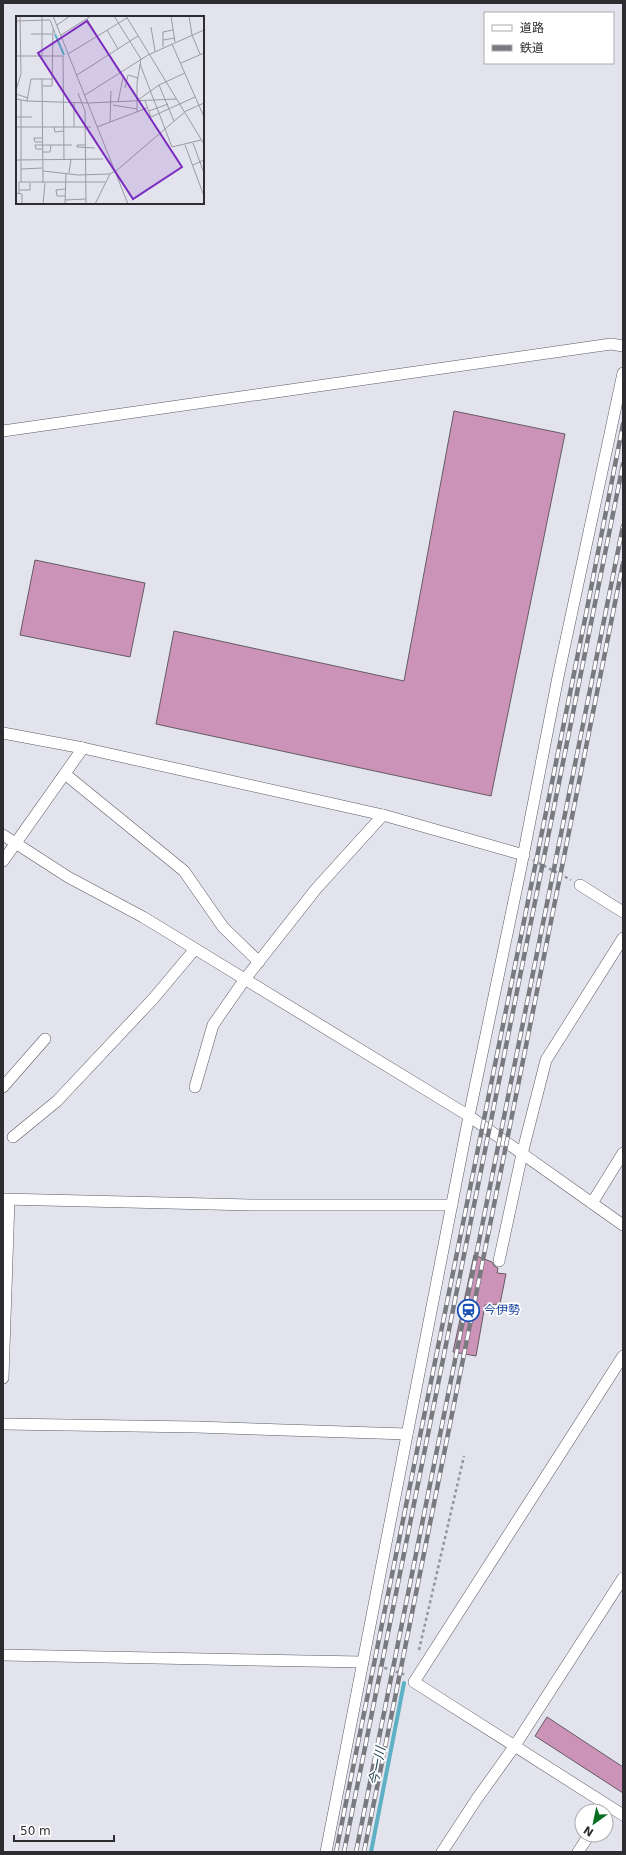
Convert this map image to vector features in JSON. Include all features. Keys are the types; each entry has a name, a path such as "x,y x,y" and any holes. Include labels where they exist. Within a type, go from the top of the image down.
{"street":[{"path":"3,431 611,344 623,346"},
{"path":"326,1852 469,1116 524,855 558,677 623,373"},
{"path":"3,733 83,748 383,815 524,855"},
{"path":"5,856 83,748"},
{"path":"65,774 184,871 223,927 259,962"},
{"path":"194,1087 213,1025 244,979 316,889 383,815"},
{"path":"3,836 68,877 144,917 469,1116 623,1224"},
{"path":"580,886 623,912"},
{"path":"500,1261 522,1154 546,1060 623,938"},
{"path":"13,1137 57,1101 153,999 195,949"},
{"path":"3,1087 46,1039"},
{"path":"592,1203 623,1153"},
{"path":"3,1378 6,1199 243,1204 452,1205"},
{"path":"598,1803 414,1682 623,1356"},
{"path":"3,1424 196,1427 407,1434"},
{"path":"442,1852 476,1800 514,1747 623,1578"},
{"path":"3,1655 362,1662"},
{"path":"578,1852 584,1843"}],"path":[{"path":"524,855 580,886"},
{"path":"419,1653 464,1456"},
{"path":"362,1662 374,1664 416,1679"}],"building":[{"path":"454,411 565,434 491,796 156,724 174,631 404,681"},
{"path":"35,560 145,583 130,657 20,635"},
{"path":"474,1255 492,1262 494,1266 498,1268 497,1273 506,1274 500,1304 485,1305 476,1356 453,1352"},
{"path":"547,1717 623,1767 623,1793 535,1736"}],"waterway":[{"name":"今一川","path":"371,1852 404,1683"}],"railway":[{"path":"336,1852 623,424"},
{"path":"344,1852 623,464"},
{"path":"356,1852 623,526"},
{"path":"364,1852 623,563"}],"place":[{"name":"今伊勢","path":"469,1310"}]}
